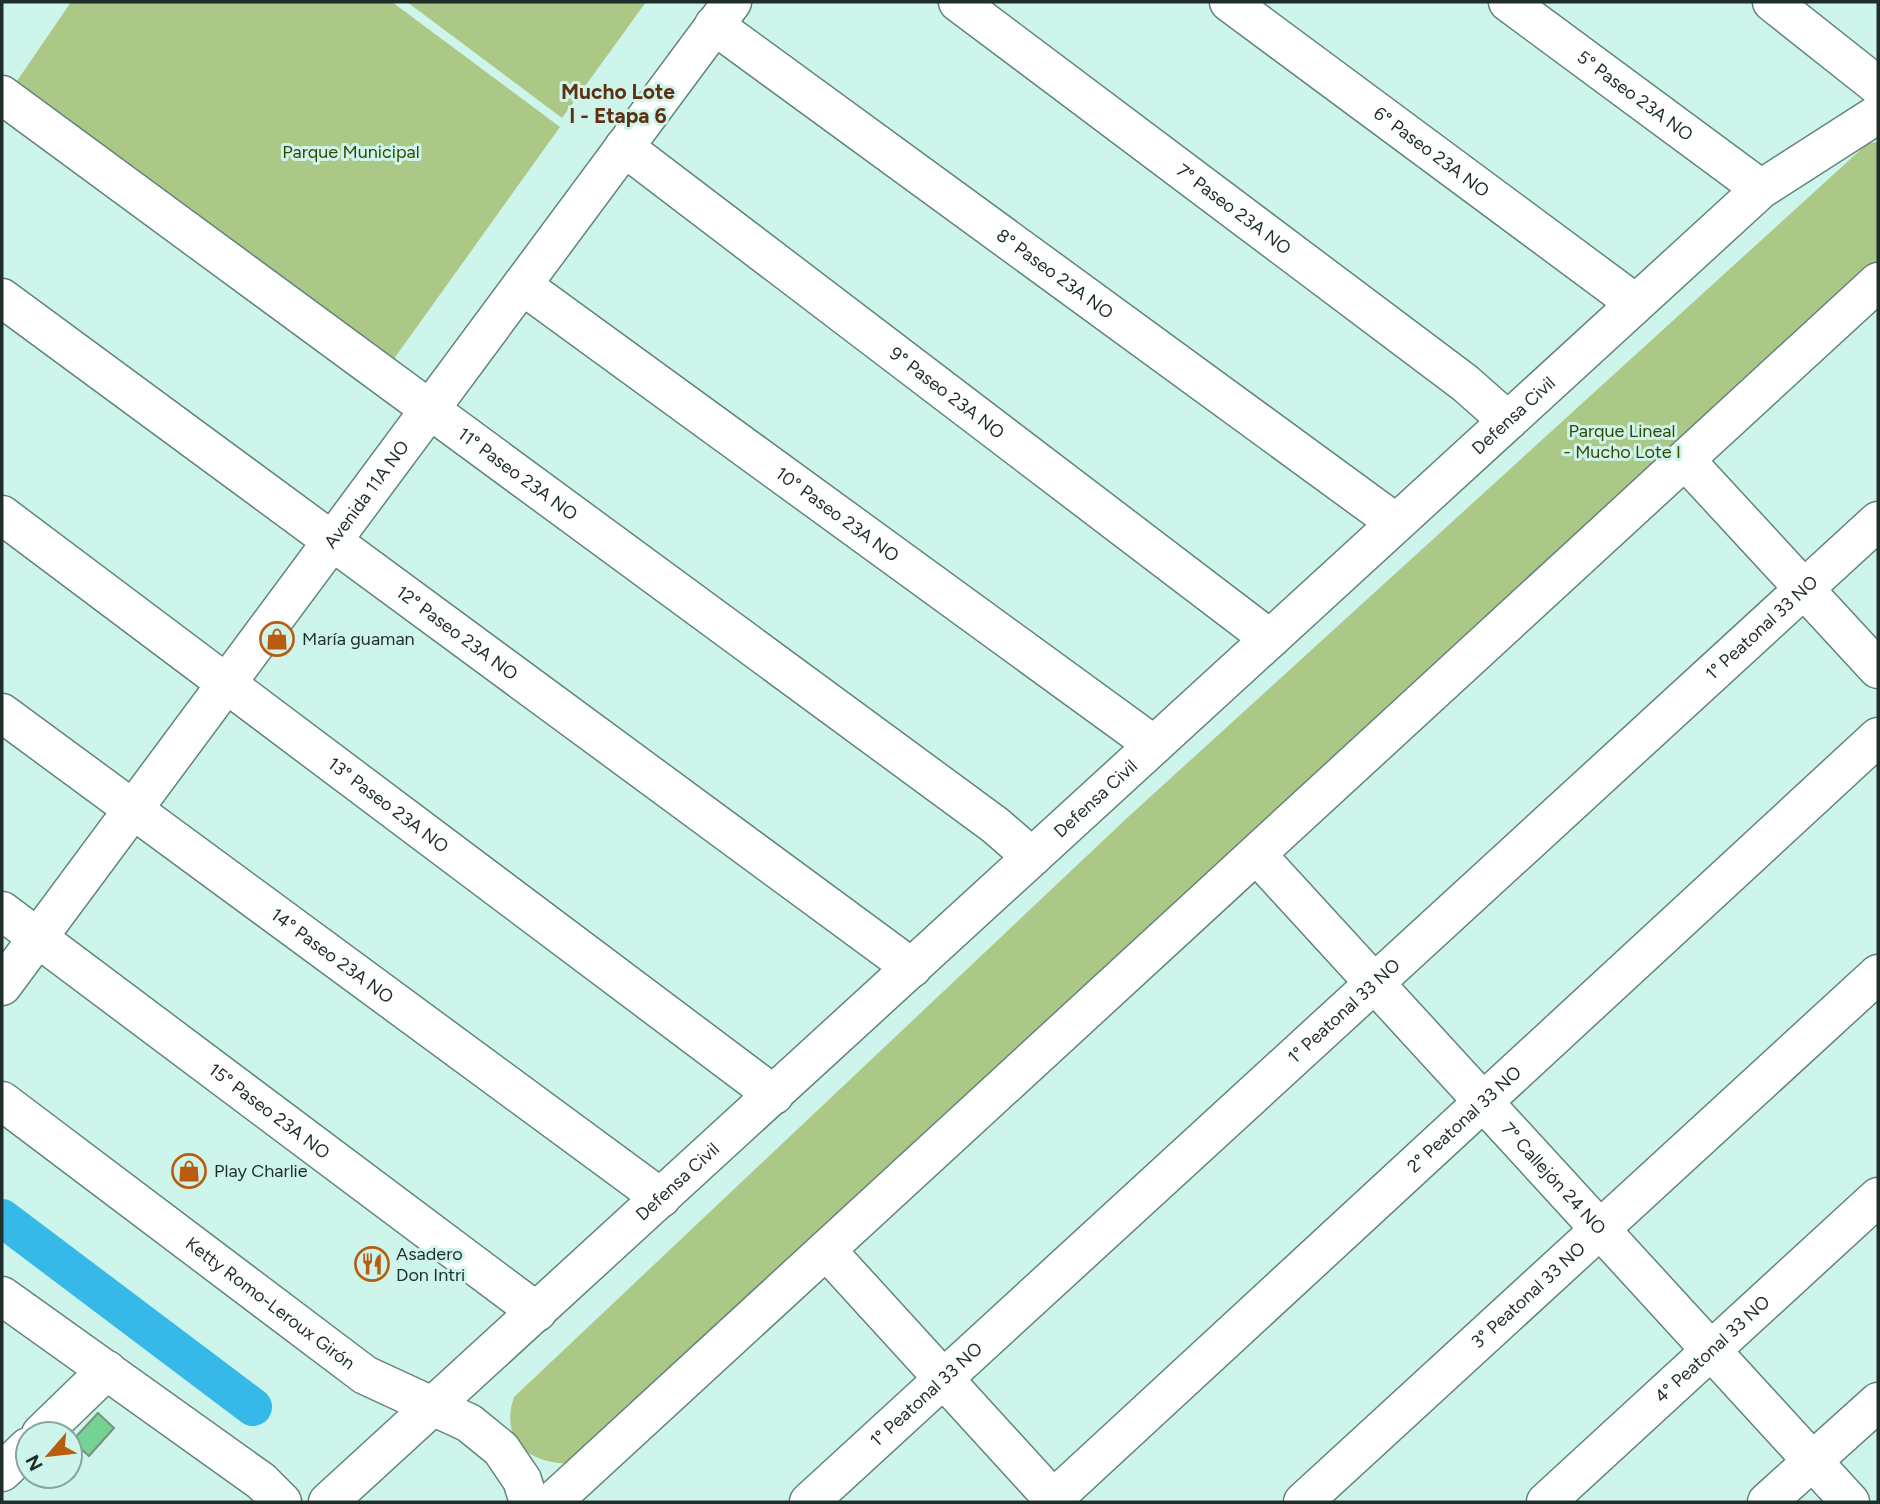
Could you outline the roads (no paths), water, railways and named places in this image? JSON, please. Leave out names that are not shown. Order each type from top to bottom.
[{"type":"street","name":"7° Paseo 23A NO","points":[[958,2],[1465,383],[1507,421]]},
{"type":"street","name":"6° Paseo 23A NO","points":[[1229,2],[1635,303]]},
{"type":"street","name":"5° Paseo 23A NO","points":[[1508,2],[1761,189]]},
{"type":"street","points":[[1772,2],[1878,86]]},
{"type":"street","name":"Avenida 11A NO","points":[[2,986],[723,14]]},
{"type":"street","name":"8° Paseo 23A NO","points":[[723,14],[1396,523]]},
{"type":"street","name":"11° Paseo 23A NO","points":[[2,95],[973,809],[1032,857]]},
{"type":"street","name":"Defensa Civil","points":[[328,1502],[1761,189],[1878,114]]},
{"type":"street","name":"9° Paseo 23A NO","points":[[624,147],[1270,639]]},
{"type":"street","points":[[552,1502],[1878,282]]},
{"type":"street","name":"10° Paseo 23A NO","points":[[522,285],[1154,745]]},
{"type":"street","name":"12° Paseo 23A NO","points":[[2,298],[912,968]]},
{"type":"street","points":[[1686,461],[1878,669]]},
{"type":"street","name":"13° Paseo 23A NO","points":[[2,515],[774,1095]]},
{"type":"street","name":"1° Peatonal 33 NO","points":[[809,1502],[1878,521]]},
{"type":"street","name":"14° Paseo 23A NO","points":[[2,713],[661,1198]]},
{"type":"street","name":"2° Peatonal 33 NO","points":[[1054,1501],[1878,737]]},
{"type":"street","name":"7° Callejón 24 NO","points":[[1257,855],[1850,1502]]},
{"type":"street","name":"15° Paseo 23A NO","points":[[2,911],[537,1312]]},
{"type":"street","name":"3° Peatonal 33 NO","points":[[1303,1502],[1878,974]]},
{"type":"street","name":"Ketty Romo-Leroux Girón","points":[[2,1101],[365,1375],[468,1423],[501,1449],[522,1480],[529,1502]]},
{"type":"street","name":"4° Peatonal 33 NO","points":[[1546,1502],[1878,1197]]},
{"type":"street","points":[[826,1250],[945,1377],[1054,1501]]},
{"type":"street","points":[[2,1296],[261,1481],[282,1502]]},
{"type":"street","points":[[55,1420],[107,1370]]},
{"type":"street","points":[[1768,1502],[1878,1402]]},
{"type":"waterway","points":[[2,1218],[253,1407]]},
{"type":"place","name":"María guaman","points":[[277,639]]},
{"type":"place","name":"Play Charlie","points":[[189,1171]]},
{"type":"place","name":"Asadero Don Intri","points":[[372,1264]]},
{"type":"district","name":"Mucho Lote I - Etapa 6","points":[[618,104]]},
{"type":"park label","name":"Parque Municipal","points":[[351,152]]},
{"type":"park label","name":"Parque Lineal - Mucho Lote I","points":[[1622,441]]}]
